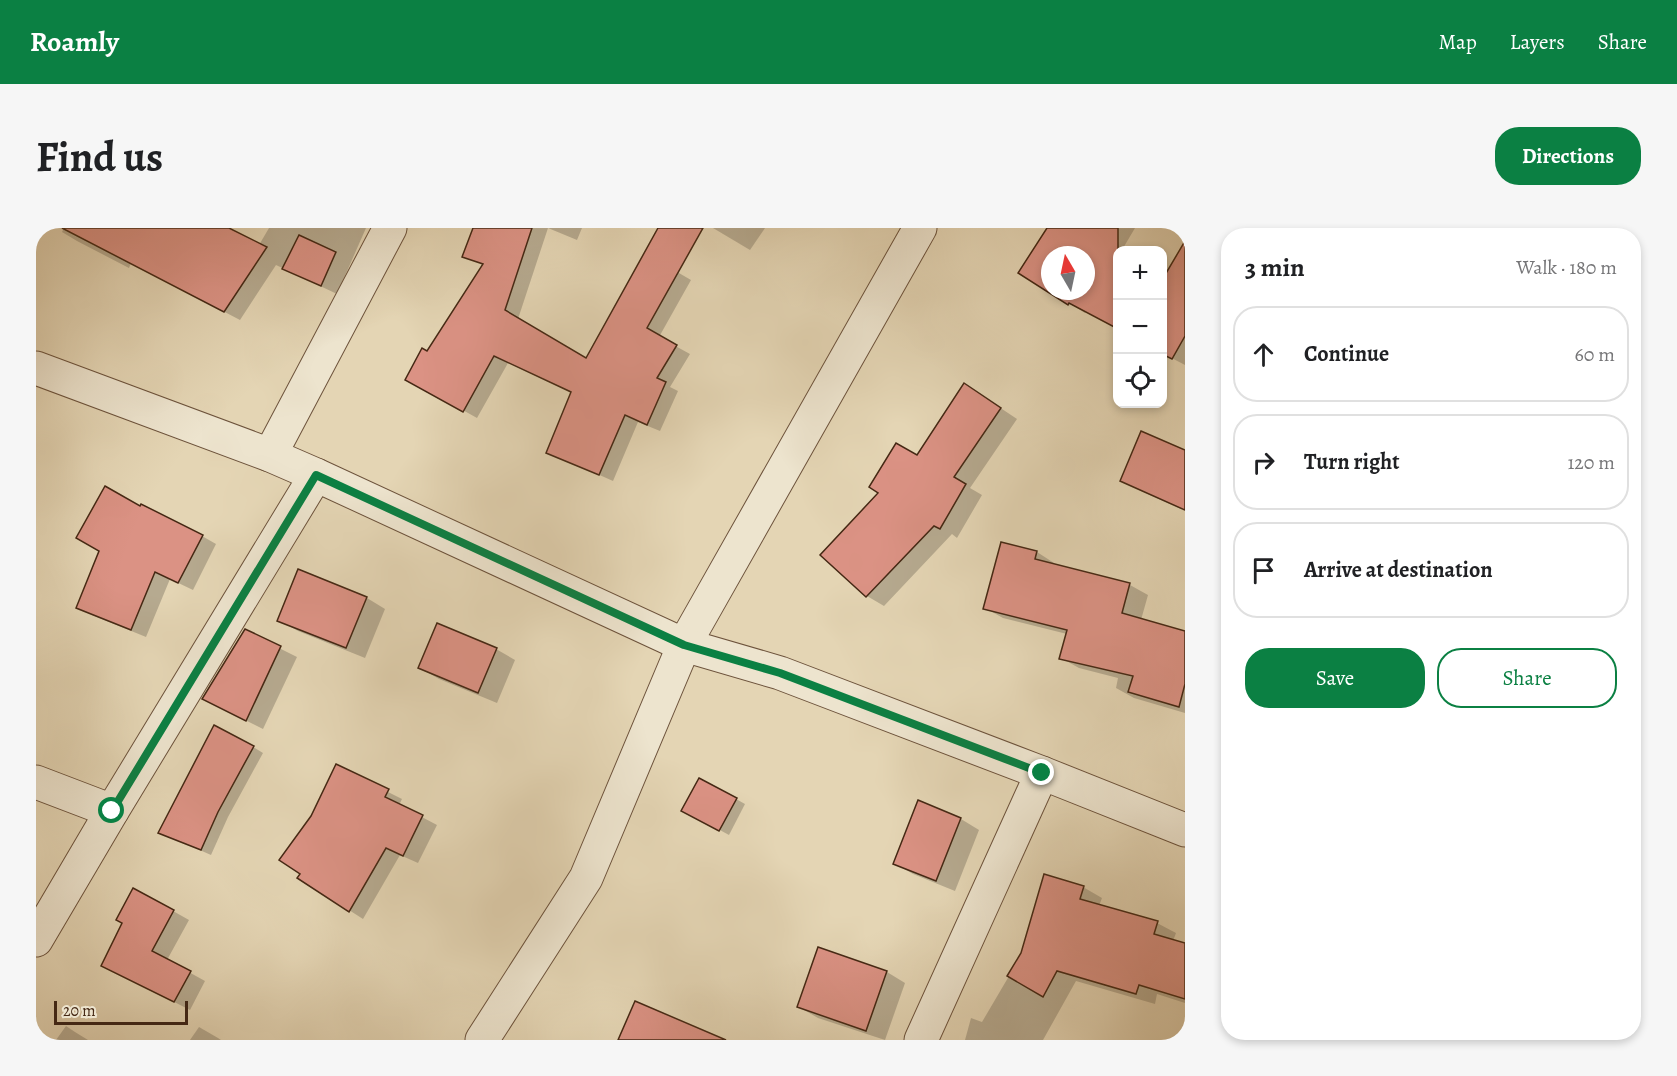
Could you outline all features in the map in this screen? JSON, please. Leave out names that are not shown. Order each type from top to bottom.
[{"type":"street","points":[[270,455],[390,228]]},
{"type":"street","points":[[482,1040],[586,878],[684,645],[920,228]]},
{"type":"street","points":[[36,368],[270,455],[684,645],[780,673],[1185,830]]},
{"type":"street","points":[[36,940],[316,475]]},
{"type":"street","points":[[921,1040],[1042,773]]},
{"type":"street","points":[[36,782],[112,811]]},
{"type":"building","points":[[62,228],[229,228],[267,247],[224,312]]},
{"type":"building","points":[[473,228],[532,228],[505,310],[586,358],[658,228],[703,228],[647,328],[677,345],[657,378],[666,382],[647,425],[625,415],[599,475],[546,453],[571,392],[494,356],[463,412],[405,380],[422,348],[427,351],[483,264],[462,257]]},
{"type":"building","points":[[1047,228],[1118,228],[1118,246],[1113,246],[1113,326],[1060,300],[1095,300],[1095,246],[1041,246],[1041,288],[1018,273]]},
{"type":"building","points":[[299,235],[336,252],[321,286],[282,269]]},
{"type":"building","points":[[1185,241],[1185,336],[1172,359],[1167,356],[1167,272]]},
{"type":"building","points":[[964,383],[1001,408],[954,477],[966,484],[940,529],[934,526],[866,597],[820,555],[878,493],[869,487],[896,443],[917,455]]},
{"type":"building","points":[[1141,431],[1185,450],[1185,510],[1120,481]]},
{"type":"building","points":[[105,486],[140,506],[141,504],[203,535],[178,583],[155,572],[131,630],[76,608],[99,551],[76,538]]},
{"type":"building","points":[[1001,542],[1037,551],[1035,559],[1130,583],[1122,613],[1185,631],[1185,684],[1179,707],[1128,692],[1133,676],[1059,659],[1067,630],[983,609]]},
{"type":"building","points":[[298,569],[367,597],[346,648],[277,621]]},
{"type":"building","points":[[437,623],[497,648],[478,693],[418,668]]},
{"type":"building","points":[[245,629],[281,646],[246,721],[202,699]]},
{"type":"building","points":[[214,725],[254,746],[218,812],[201,850],[158,833]]},
{"type":"building","points":[[336,764],[389,789],[385,797],[423,815],[403,856],[386,848],[349,912],[297,878],[300,874],[279,860],[311,816]]},
{"type":"building","points":[[699,778],[737,798],[719,831],[681,811]]},
{"type":"building","points":[[918,800],[961,818],[936,881],[893,864]]},
{"type":"building","points":[[1044,874],[1084,886],[1080,899],[1158,921],[1154,934],[1185,943],[1185,999],[1139,985],[1136,994],[1057,971],[1043,997],[1007,976],[1021,953]]},
{"type":"building","points":[[133,888],[174,910],[152,951],[191,971],[174,1002],[101,966],[122,923],[116,920]]},
{"type":"building","points":[[818,947],[887,971],[866,1031],[797,1007]]},
{"type":"building","points":[[635,1001],[726,1040],[618,1040]]},
{"type":"route","points":[[112,811],[316,475],[684,645],[780,673],[1042,773]]}]
